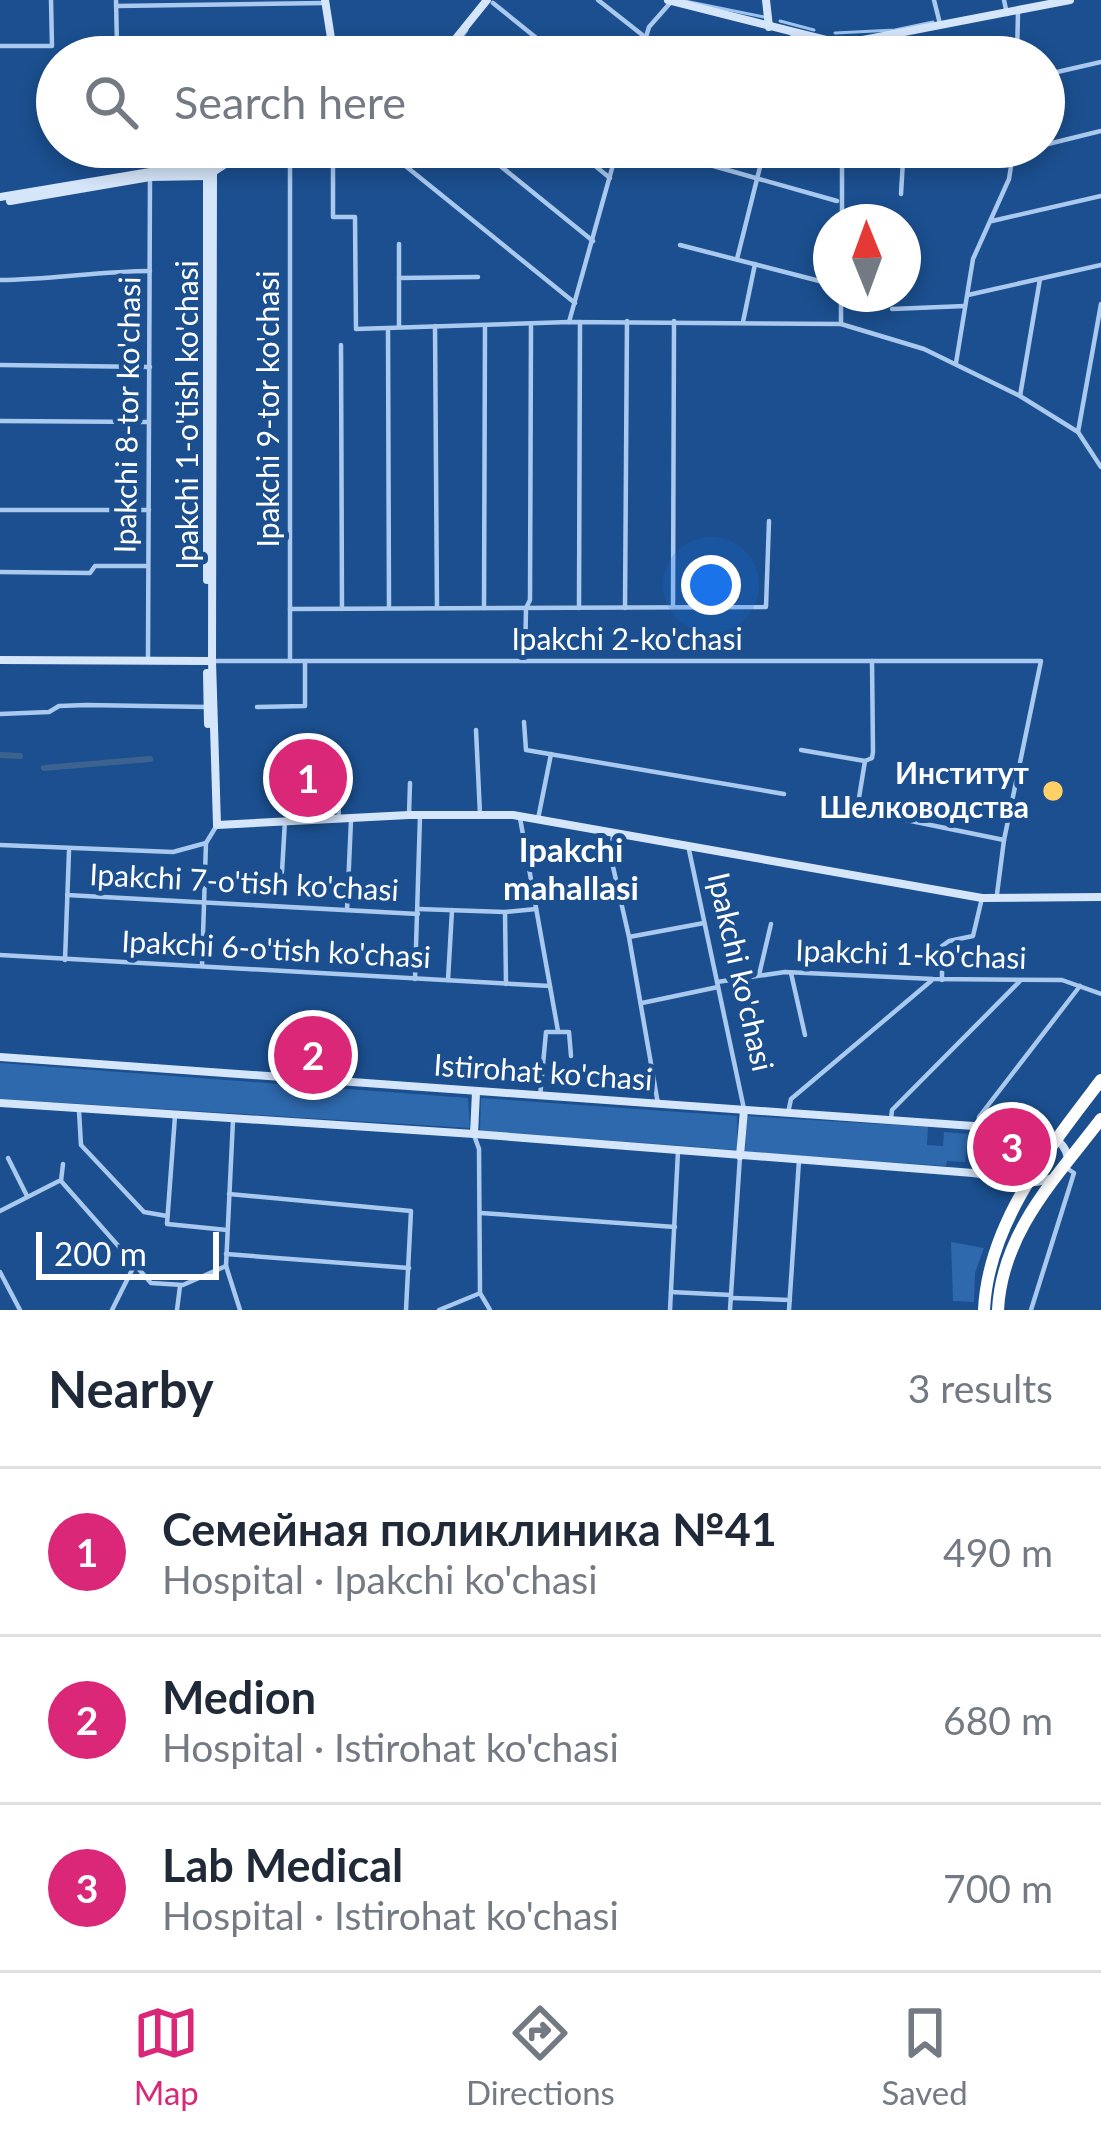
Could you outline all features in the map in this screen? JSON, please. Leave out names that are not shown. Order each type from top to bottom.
[{"type":"highway","points":[[984,1310],[993,1256],[1030,1181],[1101,1080]]},
{"type":"highway","points":[[998,1310],[1002,1270],[1013,1240],[1101,1119]]},
{"type":"main road","points":[[766,0],[770,27]]},
{"type":"main road","points":[[892,36],[1070,0]]},
{"type":"main road","points":[[459,36],[490,1]]},
{"type":"main road","points":[[669,1],[809,36]]},
{"type":"main road","points":[[325,2],[331,36]]},
{"type":"main road","points":[[150,174],[218,168]]},
{"type":"main road","points":[[0,200],[169,171],[210,172]]},
{"type":"main road","name":"Ipakchi 1-o'tish ko'chasi","points":[[210,172],[210,661],[217,825]]},
{"type":"main road","points":[[0,660],[210,661]]},
{"type":"main road","name":"Ipakchi ko'chasi","points":[[217,825],[415,815],[520,816],[982,898],[1101,897]]},
{"type":"main road","name":"Istirohat ko'chasi","points":[[0,1057],[891,1119],[1057,1139]]},
{"type":"main road","points":[[474,1134],[476,1092]]},
{"type":"main road","points":[[0,1103],[474,1134],[1030,1181],[1063,1167],[1065,1146],[1057,1139]]},
{"type":"main road","points":[[740,1156],[744,1110]]},
{"type":"street","points":[[51,0],[52,36]]},
{"type":"street","points":[[598,0],[644,36]]},
{"type":"street","points":[[934,0],[940,25]]},
{"type":"street","points":[[1004,0],[1007,14]]},
{"type":"street","points":[[490,1],[534,36]]},
{"type":"street","points":[[646,36],[669,1]]},
{"type":"street","points":[[117,36],[116,3],[325,2]]},
{"type":"street","points":[[1017,36],[1018,11]]},
{"type":"street","points":[[792,36],[793,32]]},
{"type":"street","points":[[0,46],[36,46]]},
{"type":"street","points":[[1065,70],[1101,62]]},
{"type":"street","points":[[1065,140],[1101,131]]},
{"type":"street","name":"Ipakchi 9-tor ko'chasi","points":[[290,168],[290,661]]},
{"type":"street","points":[[334,168],[333,218],[355,217],[356,329],[569,322],[841,323],[956,363],[1020,395],[1078,432],[1101,466]]},
{"type":"street","points":[[408,168],[575,303]]},
{"type":"street","points":[[503,168],[593,241]]},
{"type":"street","points":[[598,168],[610,178]]},
{"type":"street","points":[[569,322],[613,168]]},
{"type":"street","points":[[721,168],[837,201]]},
{"type":"street","points":[[737,259],[760,168]]},
{"type":"street","points":[[842,168],[842,204]]},
{"type":"street","points":[[901,194],[903,168]]},
{"type":"street","points":[[956,363],[973,259],[1012,168]]},
{"type":"street","name":"Ipakchi 8-tor ko'chasi","points":[[148,659],[150,174]]},
{"type":"street","points":[[992,221],[1101,196]]},
{"type":"street","points":[[399,244],[399,326]]},
{"type":"street","points":[[680,244],[813,279]]},
{"type":"street","points":[[743,322],[755,264]]},
{"type":"street","points":[[968,295],[1101,265]]},
{"type":"street","points":[[0,280],[151,272]]},
{"type":"street","points":[[399,278],[478,277]]},
{"type":"street","points":[[1020,395],[1040,278]]},
{"type":"street","points":[[1078,432],[1101,304]]},
{"type":"street","points":[[921,307],[967,306]]},
{"type":"street","points":[[841,312],[841,323]]},
{"type":"street","points":[[674,321],[674,608]]},
{"type":"street","points":[[579,608],[580,322]]},
{"type":"street","points":[[626,608],[627,322]]},
{"type":"street","points":[[526,661],[531,323]]},
{"type":"street","points":[[484,608],[485,324]]},
{"type":"street","points":[[435,326],[436,608]]},
{"type":"street","points":[[388,330],[389,609]]},
{"type":"street","points":[[340,345],[342,609]]},
{"type":"street","points":[[0,365],[150,367]]},
{"type":"street","points":[[0,421],[149,422]]},
{"type":"street","points":[[0,510],[149,510]]},
{"type":"street","points":[[290,609],[766,607],[769,521]]},
{"type":"street","points":[[0,572],[91,573],[95,566],[148,566]]},
{"type":"street","name":"Ipakchi 2-ko'chasi","points":[[210,661],[1041,661],[1004,840]]},
{"type":"street","points":[[256,707],[305,706],[305,661]]},
{"type":"street","points":[[872,661],[873,752],[865,761],[859,812],[1004,840],[997,894]]},
{"type":"street","points":[[0,714],[86,705],[211,707]]},
{"type":"street","points":[[524,722],[523,748],[784,794]]},
{"type":"street","points":[[476,730],[480,815]]},
{"type":"street","points":[[801,750],[865,761]]},
{"type":"street","points":[[538,819],[551,754]]},
{"type":"street","points":[[295,759],[336,758],[339,818]]},
{"type":"street","points":[[410,783],[418,911],[415,979]]},
{"type":"street","points":[[520,816],[558,1031]]},
{"type":"street","points":[[347,910],[352,817]]},
{"type":"street","points":[[281,872],[285,820]]},
{"type":"street","points":[[202,967],[206,842],[217,825]]},
{"type":"street","points":[[614,832],[611,858],[658,1105]]},
{"type":"street","points":[[0,844],[173,852],[206,842]]},
{"type":"street","name":"Ipakchi ko'chasi","points":[[688,845],[744,1110]]},
{"type":"street","points":[[65,959],[69,849]]},
{"type":"street","name":"Ipakchi 7-o'tish ko'chasi","points":[[67,895],[347,910],[536,910]]},
{"type":"street","points":[[788,1113],[791,1099],[938,980],[942,946],[973,936],[982,898]]},
{"type":"street","points":[[448,980],[452,910]]},
{"type":"street","points":[[505,912],[506,984]]},
{"type":"street","points":[[629,937],[704,923]]},
{"type":"street","points":[[759,975],[770,924]]},
{"type":"street","name":"Ipakchi 6-o'tish ko'chasi","points":[[0,956],[550,986]]},
{"type":"street","points":[[791,973],[805,1035]]},
{"type":"street","name":"Ipakchi 1-ko'chasi","points":[[642,1003],[759,975],[791,973],[1062,980],[1101,994]]},
{"type":"street","points":[[891,1119],[892,1109],[1020,981]]},
{"type":"street","points":[[979,1126],[979,1117],[1080,985]]},
{"type":"street","points":[[541,1096],[546,1032],[568,1032],[571,1056]]},
{"type":"street","points":[[80,1109],[81,1145],[144,1212],[167,1216]]},
{"type":"street","points":[[175,1116],[169,1224],[227,1230]]},
{"type":"street","points":[[233,1120],[226,1266],[240,1310]]},
{"type":"street","points":[[474,1134],[479,1149],[480,1293],[490,1310]]},
{"type":"street","points":[[670,1310],[678,1151]]},
{"type":"street","points":[[730,1310],[740,1156]]},
{"type":"street","points":[[8,1158],[28,1196]]},
{"type":"street","points":[[789,1310],[799,1160]]},
{"type":"street","points":[[63,1164],[61,1181],[151,1283],[180,1286],[226,1266]]},
{"type":"street","points":[[1031,1310],[1073,1173],[1063,1167]]},
{"type":"street","points":[[0,1210],[61,1181]]},
{"type":"street","points":[[230,1194],[409,1209],[413,1216],[406,1310]]},
{"type":"street","points":[[481,1213],[675,1227]]},
{"type":"street","points":[[226,1254],[409,1268]]},
{"type":"street","points":[[114,1309],[134,1266]]},
{"type":"street","points":[[0,1272],[20,1310]]},
{"type":"street","points":[[177,1310],[180,1286]]},
{"type":"street","points":[[671,1292],[790,1300]]},
{"type":"street","points":[[439,1310],[480,1293]]},
{"type":"shaded area","points":[[0,1063],[468,1098],[470,1128],[0,1099]]},
{"type":"shaded area","points":[[481,1098],[737,1116],[737,1150],[480,1131]]},
{"type":"shaded area","points":[[747,1116],[928,1127],[927,1145],[943,1146],[944,1132],[968,1134],[965,1162],[947,1161],[946,1166],[745,1152]]},
{"type":"shaded area","points":[[951,1242],[984,1248],[975,1273],[974,1302],[953,1301]]},
{"type":"waterway","points":[[685,1],[764,17]]},
{"type":"waterway","points":[[780,21],[814,30]]},
{"type":"waterway","points":[[835,33],[895,30],[933,22]]},
{"type":"waterway","points":[[463,36],[467,30]]},
{"type":"waterway","points":[[0,755],[20,756]]},
{"type":"waterway","points":[[44,768],[150,759]]},
{"type":"place","name":"Семейная поликлиника №41","points":[[308,778]]},
{"type":"place","name":"Институт Шелководства","points":[[1053,791]]},
{"type":"place","name":"Medion","points":[[313,1055]]},
{"type":"place","name":"Lab Medical","points":[[1012,1147]]},
{"type":"district","name":"Ipakchi mahallasi","points":[[571,869]]}]
